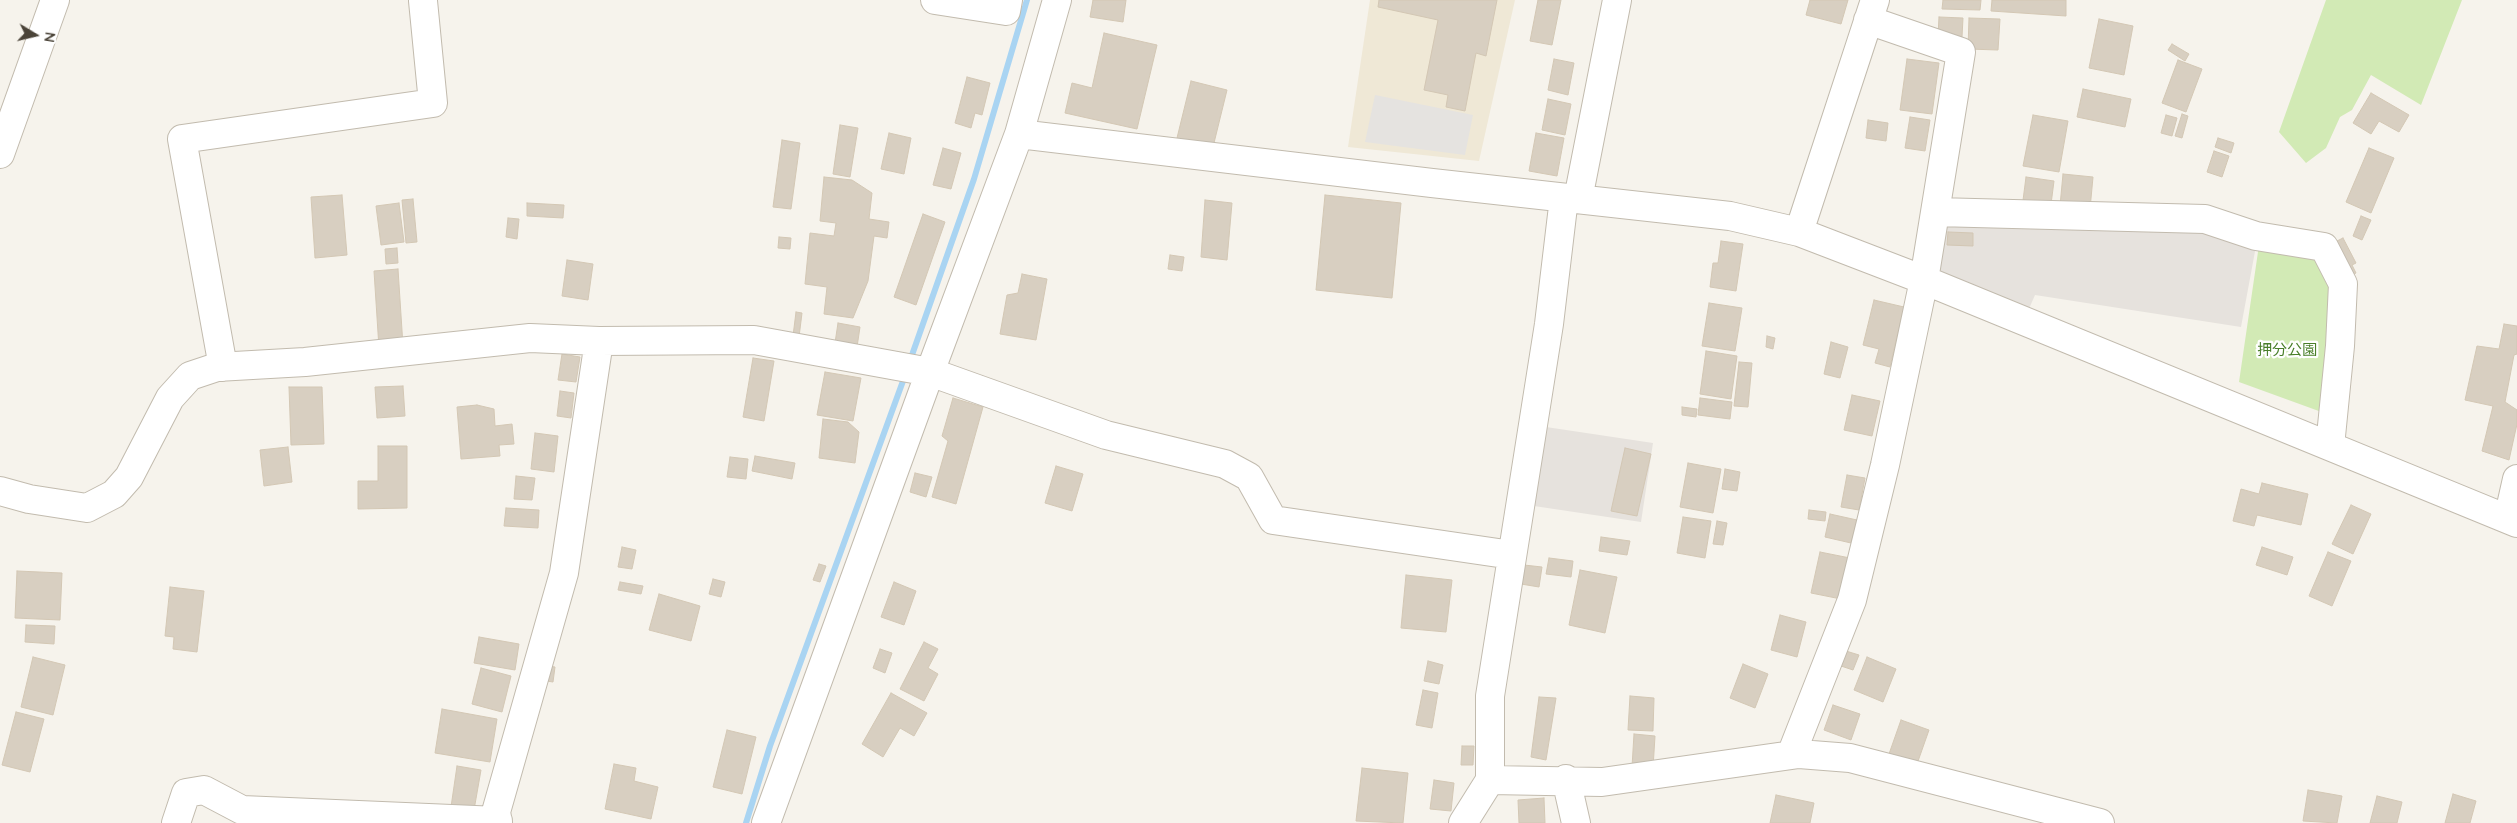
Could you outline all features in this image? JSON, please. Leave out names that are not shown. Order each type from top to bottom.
[{"type":"street","points":[[0,154],[55,0]]},
{"type":"street","points":[[224,367],[182,139],[433,103],[422,0],[428,0]]},
{"type":"street","points":[[935,0],[1006,11],[1008,0]]},
{"type":"street","points":[[766,823],[930,372],[1019,134],[1057,0]]},
{"type":"street","points":[[1463,823],[1490,780],[1490,696],[1548,324],[1571,198],[1618,0]]},
{"type":"street","points":[[1791,756],[1852,600],[1885,464],[1924,280],[1961,52],[1871,10],[1799,232]]},
{"type":"street","points":[[1019,134],[1730,216],[1799,232],[1924,280],[2512,521],[2517,479]]},
{"type":"street","points":[[1936,212],[2205,219],[2256,236],[2324,247],[2343,284],[2340,346],[2330,446]]},
{"type":"street","points":[[0,491],[29,499],[87,508],[114,494],[129,477],[170,398],[190,376],[224,367],[305,362],[530,338],[754,340],[930,372],[1106,435],[1226,464],[1249,477],[1273,520],[1512,555]]},
{"type":"street","points":[[176,823],[186,793],[204,790],[242,810],[498,822],[496,812],[564,573],[599,340]]},
{"type":"street","points":[[1490,780],[1566,779],[1602,782],[1791,756],[1850,758],[2100,823]]},
{"type":"street","points":[[1566,779],[1576,823]]},
{"type":"shaded area","points":[[1370,0],[1515,0],[1479,161],[1348,147]]},
{"type":"shaded area","points":[[1375,95],[1473,115],[1465,155],[1365,142]]},
{"type":"shaded area","points":[[1943,224],[2212,229],[2256,246],[2241,327],[2035,295],[2028,311],[1934,273]]},
{"type":"shaded area","points":[[1546,427],[1653,443],[1641,522],[1534,506]]},
{"type":"green space","points":[[2326,0],[2462,0],[2421,105],[2371,75],[2352,110],[2340,117],[2326,148],[2306,163],[2279,132]]},
{"type":"green space","name":"押分公園","points":[[2259,245],[2324,255],[2335,282],[2327,414],[2239,382]]},
{"type":"building","points":[[1093,0],[1126,0],[1123,22],[1090,17]]},
{"type":"building","points":[[1379,0],[1497,0],[1486,56],[1476,53],[1465,111],[1446,107],[1448,95],[1424,90],[1438,20],[1378,7]]},
{"type":"building","points":[[1538,0],[1561,0],[1552,45],[1530,41]]},
{"type":"building","points":[[1810,0],[1848,0],[1841,24],[1806,15]]},
{"type":"building","points":[[1943,0],[1981,0],[1980,10],[1942,9]]},
{"type":"building","points":[[1992,0],[2066,0],[2066,16],[1991,11]]},
{"type":"building","points":[[1939,17],[1963,18],[1962,37],[1938,36]]},
{"type":"building","points":[[1969,18],[2000,19],[1998,50],[1968,49]]},
{"type":"building","points":[[2099,19],[2133,26],[2124,75],[2089,68]]},
{"type":"building","points":[[1104,33],[1157,45],[1137,129],[1065,113],[1072,83],[1092,88]]},
{"type":"building","points":[[2172,44],[2189,54],[2185,61],[2168,50]]},
{"type":"building","points":[[1554,59],[1574,63],[1568,95],[1548,90]]},
{"type":"building","points":[[1907,59],[1939,63],[1932,114],[1900,110]]},
{"type":"building","points":[[2178,60],[2202,69],[2186,112],[2162,103]]},
{"type":"building","points":[[967,77],[990,83],[982,115],[975,113],[971,128],[955,123]]},
{"type":"building","points":[[1191,81],[1227,90],[1213,147],[1177,138]]},
{"type":"building","points":[[2083,89],[2131,99],[2125,127],[2077,117]]},
{"type":"building","points":[[2371,93],[2409,115],[2399,132],[2379,121],[2371,134],[2353,123]]},
{"type":"building","points":[[1548,99],[1571,104],[1565,135],[1542,130]]},
{"type":"building","points":[[2182,114],[2188,116],[2182,138],[2175,136]]},
{"type":"building","points":[[2033,115],[2068,121],[2059,172],[2023,166]]},
{"type":"building","points":[[2166,115],[2177,118],[2172,136],[2161,133]]},
{"type":"building","points":[[1910,117],[1930,120],[1925,151],[1905,148]]},
{"type":"building","points":[[1868,120],[1888,123],[1886,141],[1866,138]]},
{"type":"building","points":[[840,125],[858,128],[850,177],[833,174]]},
{"type":"building","points":[[889,133],[911,138],[904,174],[881,169]]},
{"type":"building","points":[[1536,133],[1564,138],[1557,176],[1529,171]]},
{"type":"building","points":[[2218,138],[2234,143],[2231,153],[2215,147]]},
{"type":"building","points":[[782,140],[800,143],[791,209],[773,207]]},
{"type":"building","points":[[943,148],[961,153],[951,189],[933,185]]},
{"type":"building","points":[[2369,148],[2394,158],[2371,213],[2346,202]]},
{"type":"building","points":[[2214,151],[2229,156],[2222,177],[2207,172]]},
{"type":"building","points":[[2063,174],[2093,177],[2090,209],[2060,206]]},
{"type":"building","points":[[824,177],[852,180],[872,193],[869,219],[889,222],[887,238],[874,236],[868,281],[853,318],[824,314],[827,287],[805,284],[810,233],[834,236],[836,223],[820,221]]},
{"type":"building","points":[[2026,177],[2054,181],[2050,212],[2022,208]]},
{"type":"building","points":[[342,195],[347,255],[315,258],[311,197]]},
{"type":"building","points":[[1325,195],[1401,203],[1392,298],[1316,290]]},
{"type":"building","points":[[413,199],[417,242],[406,243],[402,200]]},
{"type":"building","points":[[1205,200],[1232,203],[1227,260],[1201,257]]},
{"type":"building","points":[[399,203],[404,242],[381,245],[376,206]]},
{"type":"building","points":[[527,203],[564,205],[563,218],[527,216]]},
{"type":"building","points":[[923,214],[945,222],[916,305],[894,297]]},
{"type":"building","points":[[2361,216],[2371,220],[2362,240],[2353,236]]},
{"type":"building","points":[[508,218],[519,219],[517,239],[506,237]]},
{"type":"building","points":[[1948,232],[1973,233],[1973,246],[1947,245]]},
{"type":"building","points":[[779,237],[791,238],[790,249],[778,248]]},
{"type":"building","points":[[2343,238],[2356,263],[2352,265],[2356,273],[2346,278],[2329,245]]},
{"type":"building","points":[[1721,241],[1743,244],[1736,291],[1710,287],[1713,263],[1718,263]]},
{"type":"building","points":[[397,248],[398,263],[386,264],[385,249]]},
{"type":"building","points":[[1170,255],[1184,257],[1182,271],[1168,269]]},
{"type":"building","points":[[567,260],[593,264],[588,300],[562,296]]},
{"type":"building","points":[[398,269],[403,346],[379,348],[374,271]]},
{"type":"building","points":[[1022,274],[1047,279],[1036,340],[1000,334],[1007,295],[1018,293]]},
{"type":"building","points":[[1874,300],[1904,307],[1890,367],[1875,363],[1879,349],[1863,345]]},
{"type":"building","points":[[1709,303],[1742,308],[1735,351],[1702,346]]},
{"type":"building","points":[[796,312],[802,313],[799,337],[793,336]]},
{"type":"building","points":[[838,323],[860,327],[857,347],[835,343]]},
{"type":"building","points":[[2504,324],[2517,326],[2517,354],[2514,355],[2505,402],[2517,410],[2517,424],[2509,460],[2482,451],[2493,406],[2465,400],[2477,346],[2499,349]]},
{"type":"building","points":[[1767,336],[1775,338],[1773,349],[1766,347]]},
{"type":"building","points":[[1831,342],[1848,347],[1840,378],[1824,374]]},
{"type":"building","points":[[1706,351],[1737,356],[1731,399],[1700,394]]},
{"type":"building","points":[[562,354],[580,357],[576,382],[558,380]]},
{"type":"building","points":[[753,358],[774,361],[764,421],[743,417]]},
{"type":"building","points":[[1739,362],[1752,363],[1748,407],[1734,406]]},
{"type":"building","points":[[825,372],[861,378],[853,421],[817,415]]},
{"type":"building","points":[[403,386],[405,416],[377,418],[375,387]]},
{"type":"building","points":[[289,387],[322,387],[324,444],[291,445]]},
{"type":"building","points":[[560,391],[574,393],[571,418],[557,416]]},
{"type":"building","points":[[1852,395],[1880,401],[1872,436],[1844,430]]},
{"type":"building","points":[[953,398],[983,407],[956,504],[932,497],[948,441],[942,436]]},
{"type":"building","points":[[1700,398],[1732,402],[1730,419],[1698,415]]},
{"type":"building","points":[[477,405],[494,409],[495,426],[512,424],[514,444],[499,445],[500,456],[461,459],[457,407]]},
{"type":"building","points":[[1682,407],[1697,409],[1696,417],[1682,415]]},
{"type":"building","points":[[823,419],[848,422],[859,432],[855,463],[819,458]]},
{"type":"building","points":[[535,433],[558,436],[554,472],[531,469]]},
{"type":"building","points":[[378,446],[407,446],[407,508],[358,509],[358,481],[378,481]]},
{"type":"building","points":[[288,447],[292,482],[264,486],[260,450]]},
{"type":"building","points":[[1625,448],[1651,454],[1637,516],[1611,511]]},
{"type":"building","points":[[755,456],[795,463],[792,479],[752,471]]},
{"type":"building","points":[[730,457],[748,459],[746,479],[727,477]]},
{"type":"building","points":[[1688,463],[1721,469],[1713,513],[1680,507]]},
{"type":"building","points":[[1056,466],[1083,474],[1072,511],[1045,503]]},
{"type":"building","points":[[1725,469],[1740,472],[1737,491],[1722,489]]},
{"type":"building","points":[[915,473],[932,477],[926,497],[910,492]]},
{"type":"building","points":[[1847,475],[1865,478],[1859,510],[1841,507]]},
{"type":"building","points":[[516,476],[535,478],[532,500],[514,499]]},
{"type":"building","points":[[2262,483],[2308,494],[2301,525],[2257,515],[2254,526],[2233,521],[2241,489],[2259,494]]},
{"type":"building","points":[[2351,505],[2371,514],[2353,554],[2332,544]]},
{"type":"building","points":[[506,508],[539,510],[538,528],[504,526]]},
{"type":"building","points":[[1809,510],[1826,512],[1825,521],[1808,519]]},
{"type":"building","points":[[1830,514],[1857,520],[1851,543],[1825,537]]},
{"type":"building","points":[[1683,517],[1711,521],[1705,558],[1677,553]]},
{"type":"building","points":[[1717,521],[1727,523],[1723,545],[1713,544]]},
{"type":"building","points":[[1601,537],[1630,541],[1627,555],[1599,551]]},
{"type":"building","points":[[622,547],[636,550],[632,569],[618,567]]},
{"type":"building","points":[[2262,547],[2293,557],[2287,575],[2256,565]]},
{"type":"building","points":[[1820,552],[1850,558],[1841,599],[1811,593]]},
{"type":"building","points":[[2328,552],[2351,561],[2332,606],[2309,596]]},
{"type":"building","points":[[1549,558],[1573,561],[1571,577],[1546,574]]},
{"type":"building","points":[[819,564],[826,566],[820,582],[813,580]]},
{"type":"building","points":[[1524,565],[1542,567],[1539,587],[1521,584]]},
{"type":"building","points":[[1580,570],[1617,577],[1605,633],[1569,625]]},
{"type":"building","points":[[17,571],[62,573],[60,620],[15,618]]},
{"type":"building","points":[[1406,575],[1452,580],[1446,632],[1401,628]]},
{"type":"building","points":[[713,579],[725,582],[721,597],[709,594]]},
{"type":"building","points":[[620,582],[643,586],[641,594],[618,590]]},
{"type":"building","points":[[894,582],[916,591],[904,625],[881,617]]},
{"type":"building","points":[[170,587],[204,591],[197,652],[173,649],[174,637],[165,636]]},
{"type":"building","points":[[659,594],[700,606],[691,641],[649,630]]},
{"type":"building","points":[[1780,615],[1806,622],[1797,657],[1771,650]]},
{"type":"building","points":[[26,625],[55,626],[54,644],[25,642]]},
{"type":"building","points":[[479,637],[519,644],[515,670],[474,663]]},
{"type":"building","points":[[924,642],[938,649],[928,668],[938,674],[924,701],[900,689]]},
{"type":"building","points":[[880,649],[892,653],[885,673],[873,668]]},
{"type":"building","points":[[1846,651],[1859,655],[1853,670],[1841,666]]},
{"type":"building","points":[[33,657],[65,665],[53,715],[21,707]]},
{"type":"building","points":[[1867,657],[1896,669],[1883,702],[1854,690]]},
{"type":"building","points":[[1428,661],[1443,665],[1439,684],[1424,681]]},
{"type":"building","points":[[1743,664],[1768,674],[1755,708],[1730,698]]},
{"type":"building","points":[[542,665],[555,667],[553,682],[540,680]]},
{"type":"building","points":[[481,668],[511,676],[502,712],[472,704]]},
{"type":"building","points":[[1423,690],[1438,693],[1432,728],[1416,725]]},
{"type":"building","points":[[891,693],[927,713],[914,736],[900,728],[883,757],[862,744]]},
{"type":"building","points":[[1630,696],[1654,698],[1653,731],[1628,730]]},
{"type":"building","points":[[1539,697],[1556,698],[1546,760],[1531,757]]},
{"type":"building","points":[[1833,705],[1860,714],[1851,740],[1824,730]]},
{"type":"building","points":[[442,709],[497,719],[490,762],[435,753]]},
{"type":"building","points":[[16,712],[44,719],[30,772],[2,765]]},
{"type":"building","points":[[1901,720],[1929,730],[1917,764],[1889,754]]},
{"type":"building","points":[[727,730],[756,737],[742,794],[713,787]]},
{"type":"building","points":[[1634,734],[1655,736],[1653,768],[1632,767]]},
{"type":"building","points":[[1462,746],[1474,746],[1473,765],[1461,765]]},
{"type":"building","points":[[614,764],[636,768],[634,781],[658,787],[651,819],[605,809]]},
{"type":"building","points":[[457,766],[481,770],[474,810],[451,807]]},
{"type":"building","points":[[1362,768],[1408,773],[1403,823],[1356,821]]},
{"type":"building","points":[[1434,780],[1454,783],[1451,811],[1430,809]]},
{"type":"building","points":[[2308,790],[2342,796],[2337,823],[2303,821]]},
{"type":"building","points":[[2453,794],[2476,801],[2470,823],[2445,823]]},
{"type":"building","points":[[1776,795],[1814,803],[1810,823],[1770,823]]},
{"type":"building","points":[[2377,796],[2402,802],[2397,823],[2370,823]]},
{"type":"building","points":[[1544,798],[1545,823],[1519,823],[1518,800]]},
{"type":"waterway","points":[[912,355],[974,179],[1027,0]]},
{"type":"waterway","points":[[746,823],[770,746],[903,381]]}]
